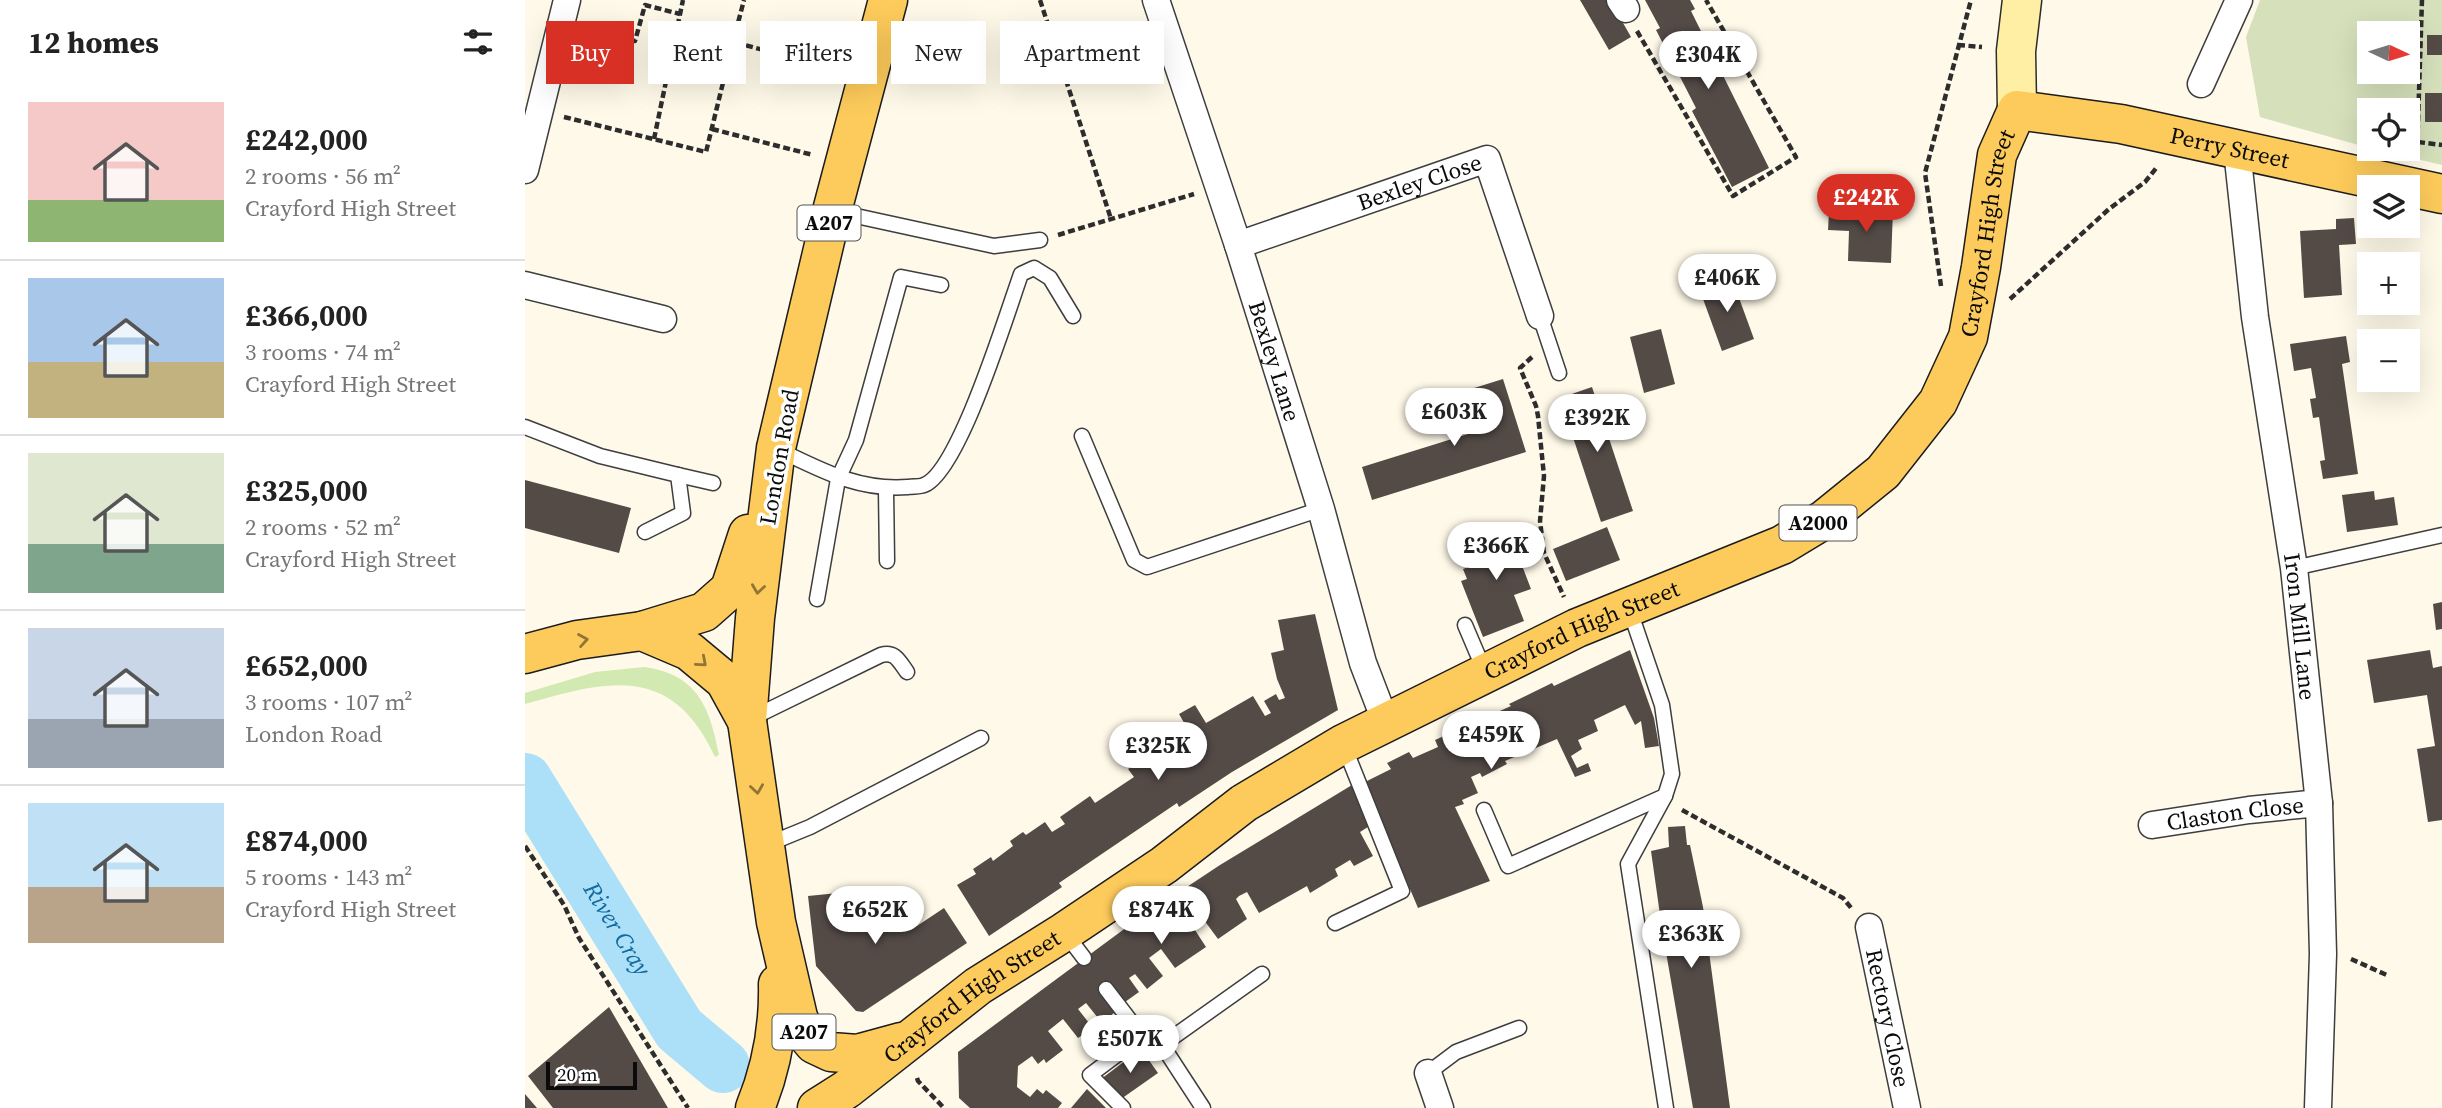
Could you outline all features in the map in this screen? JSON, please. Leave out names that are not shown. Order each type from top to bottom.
[{"type":"main road","name":"London Road","points":[[888,0],[832,211],[776,448],[755,618],[747,721],[776,922],[798,1017],[804,1032],[814,1044],[831,1052],[857,1054],[909,1040]]},
{"type":"main road","name":"Perry Street","points":[[2017,110],[2121,124],[2442,194]]},
{"type":"main road","name":"Crayford High Street","points":[[832,1098],[978,986],[1074,945],[1164,864],[1244,803],[1343,744],[1577,628],[1783,545],[1825,519],[1883,472],[1938,402],[1968,337],[1997,155],[2017,110]]},
{"type":"main road","name":"A207","points":[[525,654],[577,640],[642,631],[704,612],[730,589],[776,448]]},
{"type":"main road","name":"A207","points":[[642,631],[689,651],[725,681],[747,721]]},
{"type":"main road","name":"London Road","points":[[755,1108],[762,1091],[779,1019],[776,922]]},
{"type":"street","name":"Bexley Lane","points":[[1156,0],[1238,245],[1321,509],[1363,663],[1386,723]]},
{"type":"street","points":[[2017,110],[2016,51],[2022,0]]},
{"type":"street","points":[[2201,84],[2239,0]]},
{"type":"street","points":[[525,170],[532,109],[564,12]]},
{"type":"street","name":"Iron Mill Lane","points":[[2237,150],[2255,317],[2294,568],[2319,803],[2323,954],[2318,1108]]},
{"type":"street","name":"Bexley Close","points":[[1238,245],[1487,159],[1540,316]]},
{"type":"street","points":[[525,285],[663,319]]},
{"type":"street","name":"Claston Close","points":[[2153,825],[2249,810],[2319,803]]},
{"type":"street","name":"Rectory Close","points":[[1869,927],[1907,1108]]},
{"type":"street","points":[[1428,1073],[1440,1108]]},
{"type":"lane","points":[[832,211],[994,246],[1041,240]]},
{"type":"lane","points":[[776,448],[838,479],[886,489],[925,485],[947,463],[964,430],[1021,274],[1034,268],[1049,278],[1073,316]]},
{"type":"lane","points":[[817,599],[838,479],[856,440],[901,277],[941,285]]},
{"type":"lane","points":[[1540,316],[1559,373]]},
{"type":"lane","points":[[525,427],[600,456],[713,483]]},
{"type":"lane","points":[[1082,436],[1134,560],[1147,567],[1321,509]]},
{"type":"lane","points":[[645,533],[683,513],[678,475]]},
{"type":"lane","points":[[886,489],[887,561]]},
{"type":"lane","points":[[2294,568],[2442,534]]},
{"type":"lane","points":[[1628,607],[1662,705],[1672,774],[1665,796],[1628,864],[1667,1108]]},
{"type":"lane","points":[[1465,625],[1485,673]]},
{"type":"lane","points":[[747,721],[881,655],[894,655],[907,672]]},
{"type":"lane","points":[[765,846],[810,827],[981,738]]},
{"type":"lane","points":[[1335,923],[1402,891],[1343,744]]},
{"type":"lane","points":[[1484,810],[1508,866],[1665,796]]},
{"type":"lane","points":[[1203,1108],[1163,1045],[1262,974]]},
{"type":"lane","points":[[1106,989],[1142,1036],[1090,1075],[1123,1108]]},
{"type":"lane","points":[[1428,1073],[1456,1052],[1519,1028]]},
{"type":"path","points":[[655,139],[683,0]]},
{"type":"path","points":[[738,21],[744,0]]},
{"type":"path","points":[[1040,0],[1111,219]]},
{"type":"path","points":[[1641,38],[1733,196],[1796,157],[1706,0]]},
{"type":"path","points":[[1942,290],[1925,173],[1971,0]]},
{"type":"path","points":[[2419,98],[2422,0]]},
{"type":"path","points":[[564,12],[635,41],[645,5],[680,14]]},
{"type":"path","points":[[532,109],[706,152],[723,84]]},
{"type":"path","points":[[712,129],[824,158]]},
{"type":"path","points":[[2008,300],[2109,209],[2145,182],[2180,138]]},
{"type":"path","points":[[2420,142],[2442,145]]},
{"type":"path","points":[[1041,240],[1193,194]]},
{"type":"path","points":[[1520,368],[1538,416],[1544,476],[1540,521],[1544,553],[1577,628]]},
{"type":"path","points":[[1689,816],[1843,898]]},
{"type":"path","points":[[525,846],[564,905],[579,938],[688,1108]]},
{"type":"path","points":[[2323,954],[2347,957],[2389,975]]},
{"type":"green space","points":[[2260,0],[2442,0],[2442,35],[2427,36],[2427,55],[2442,55],[2442,93],[2425,93],[2425,122],[2442,122],[2442,165],[2420,160],[2420,98],[2357,98],[2357,145],[2260,117],[2246,37]]},
{"type":"green space","points":[[644,667],[677,677],[689,685],[698,696],[711,722],[719,755],[715,757],[698,727],[679,706],[658,693],[635,686],[610,685],[584,689],[525,704],[525,693],[595,672]]},
{"type":"building","points":[[1580,0],[1610,0],[1631,37],[1609,50]]},
{"type":"building","points":[[1645,0],[1690,0],[1695,9],[1691,11],[1769,168],[1732,187],[1692,111],[1696,108],[1656,30],[1660,28]]},
{"type":"building","points":[[2427,35],[2442,35],[2442,55],[2427,55]]},
{"type":"building","points":[[2425,93],[2442,93],[2442,122],[2425,122]]},
{"type":"building","points":[[1848,209],[1893,210],[1891,263],[1848,261],[1849,231],[1828,230],[1829,212],[1848,212]]},
{"type":"building","points":[[2354,218],[2356,244],[2339,245],[2342,295],[2304,298],[2300,231],[2336,229],[2336,219]]},
{"type":"building","points":[[1731,276],[1754,339],[1722,351],[1699,288]]},
{"type":"building","points":[[1661,329],[1675,384],[1644,393],[1630,337]]},
{"type":"building","points":[[2346,336],[2350,362],[2342,364],[2358,474],[2323,479],[2320,461],[2325,460],[2319,417],[2313,418],[2310,399],[2316,398],[2311,368],[2294,371],[2290,344]]},
{"type":"building","points":[[1503,379],[1526,452],[1372,500],[1362,467],[1484,429],[1471,389]]},
{"type":"building","points":[[1592,387],[1633,511],[1601,522],[1560,398]]},
{"type":"building","points":[[525,480],[631,508],[619,553],[525,528]]},
{"type":"building","points":[[2374,491],[2375,500],[2394,497],[2398,525],[2347,532],[2342,495]]},
{"type":"building","points":[[1489,524],[1492,532],[1507,526],[1531,589],[1514,595],[1524,621],[1483,637],[1461,581],[1467,579],[1463,569],[1481,562],[1473,542],[1482,538],[1478,528]]},
{"type":"building","points":[[1607,527],[1620,560],[1566,581],[1553,549]]},
{"type":"building","points":[[2442,602],[2442,629],[2436,630],[2433,604]]},
{"type":"building","points":[[1315,614],[1338,710],[1232,772],[1179,807],[1177,803],[1059,883],[1062,887],[989,936],[957,885],[976,874],[973,869],[991,857],[993,861],[1013,846],[1010,841],[1023,832],[1026,835],[1045,822],[1052,832],[1065,824],[1060,817],[1090,796],[1095,803],[1134,777],[1128,769],[1146,757],[1135,740],[1144,734],[1157,754],[1165,749],[1161,741],[1172,735],[1176,740],[1180,738],[1193,759],[1202,754],[1179,714],[1195,705],[1206,723],[1253,696],[1265,716],[1271,713],[1264,701],[1276,694],[1279,700],[1285,698],[1271,653],[1284,650],[1278,620]]},
{"type":"building","points":[[1630,650],[1654,718],[1659,746],[1645,748],[1641,721],[1635,725],[1625,705],[1594,720],[1598,731],[1578,740],[1582,749],[1571,756],[1577,768],[1588,763],[1591,771],[1575,777],[1557,739],[1505,761],[1507,764],[1482,777],[1480,773],[1471,777],[1478,793],[1462,800],[1464,804],[1455,807],[1490,881],[1418,908],[1365,782],[1391,769],[1387,763],[1409,752],[1413,758],[1438,747],[1435,740],[1511,706],[1509,704],[1552,683],[1554,686]]},
{"type":"building","points":[[2430,650],[2433,668],[2442,666],[2442,820],[2428,822],[2417,749],[2435,746],[2427,695],[2374,703],[2367,660]]},
{"type":"building","points":[[1352,785],[1368,827],[1360,832],[1373,856],[1354,866],[1350,860],[1335,869],[1338,876],[1310,893],[1307,886],[1259,913],[1247,892],[1239,896],[1236,899],[1247,919],[1218,939],[1204,920],[1193,927],[1206,947],[1175,968],[1161,949],[1149,958],[1163,976],[1147,989],[1135,974],[1129,978],[1139,992],[1125,1002],[1112,984],[1101,993],[1115,1012],[1102,1023],[1086,1003],[1078,1009],[1093,1028],[1078,1038],[1063,1019],[1048,1031],[1063,1050],[1046,1063],[1044,1059],[1038,1064],[1032,1056],[1018,1066],[1017,1087],[1030,1097],[1037,1089],[1043,1094],[1046,1090],[1062,1103],[1058,1108],[970,1108],[959,1098],[958,1052],[1131,924],[1220,865]]},
{"type":"building","points":[[1685,826],[1687,845],[1690,845],[1703,907],[1730,1108],[1693,1108],[1662,929],[1651,851],[1669,847],[1668,827]]},
{"type":"building","points":[[849,894],[850,902],[865,898],[872,909],[889,897],[911,930],[944,908],[967,943],[863,1012],[856,1011],[816,966],[808,896]]},
{"type":"building","points":[[609,1007],[668,1108],[553,1108],[528,1076]]},
{"type":"building","points":[[1141,1049],[1158,1073],[1121,1099],[1101,1079]]},
{"type":"building","points":[[1087,1089],[1106,1108],[1071,1108]]},
{"type":"building","points":[[525,1094],[537,1108],[525,1108]]},
{"type":"waterway","name":"River Cray","points":[[525,780],[679,1029],[723,1066]]}]
